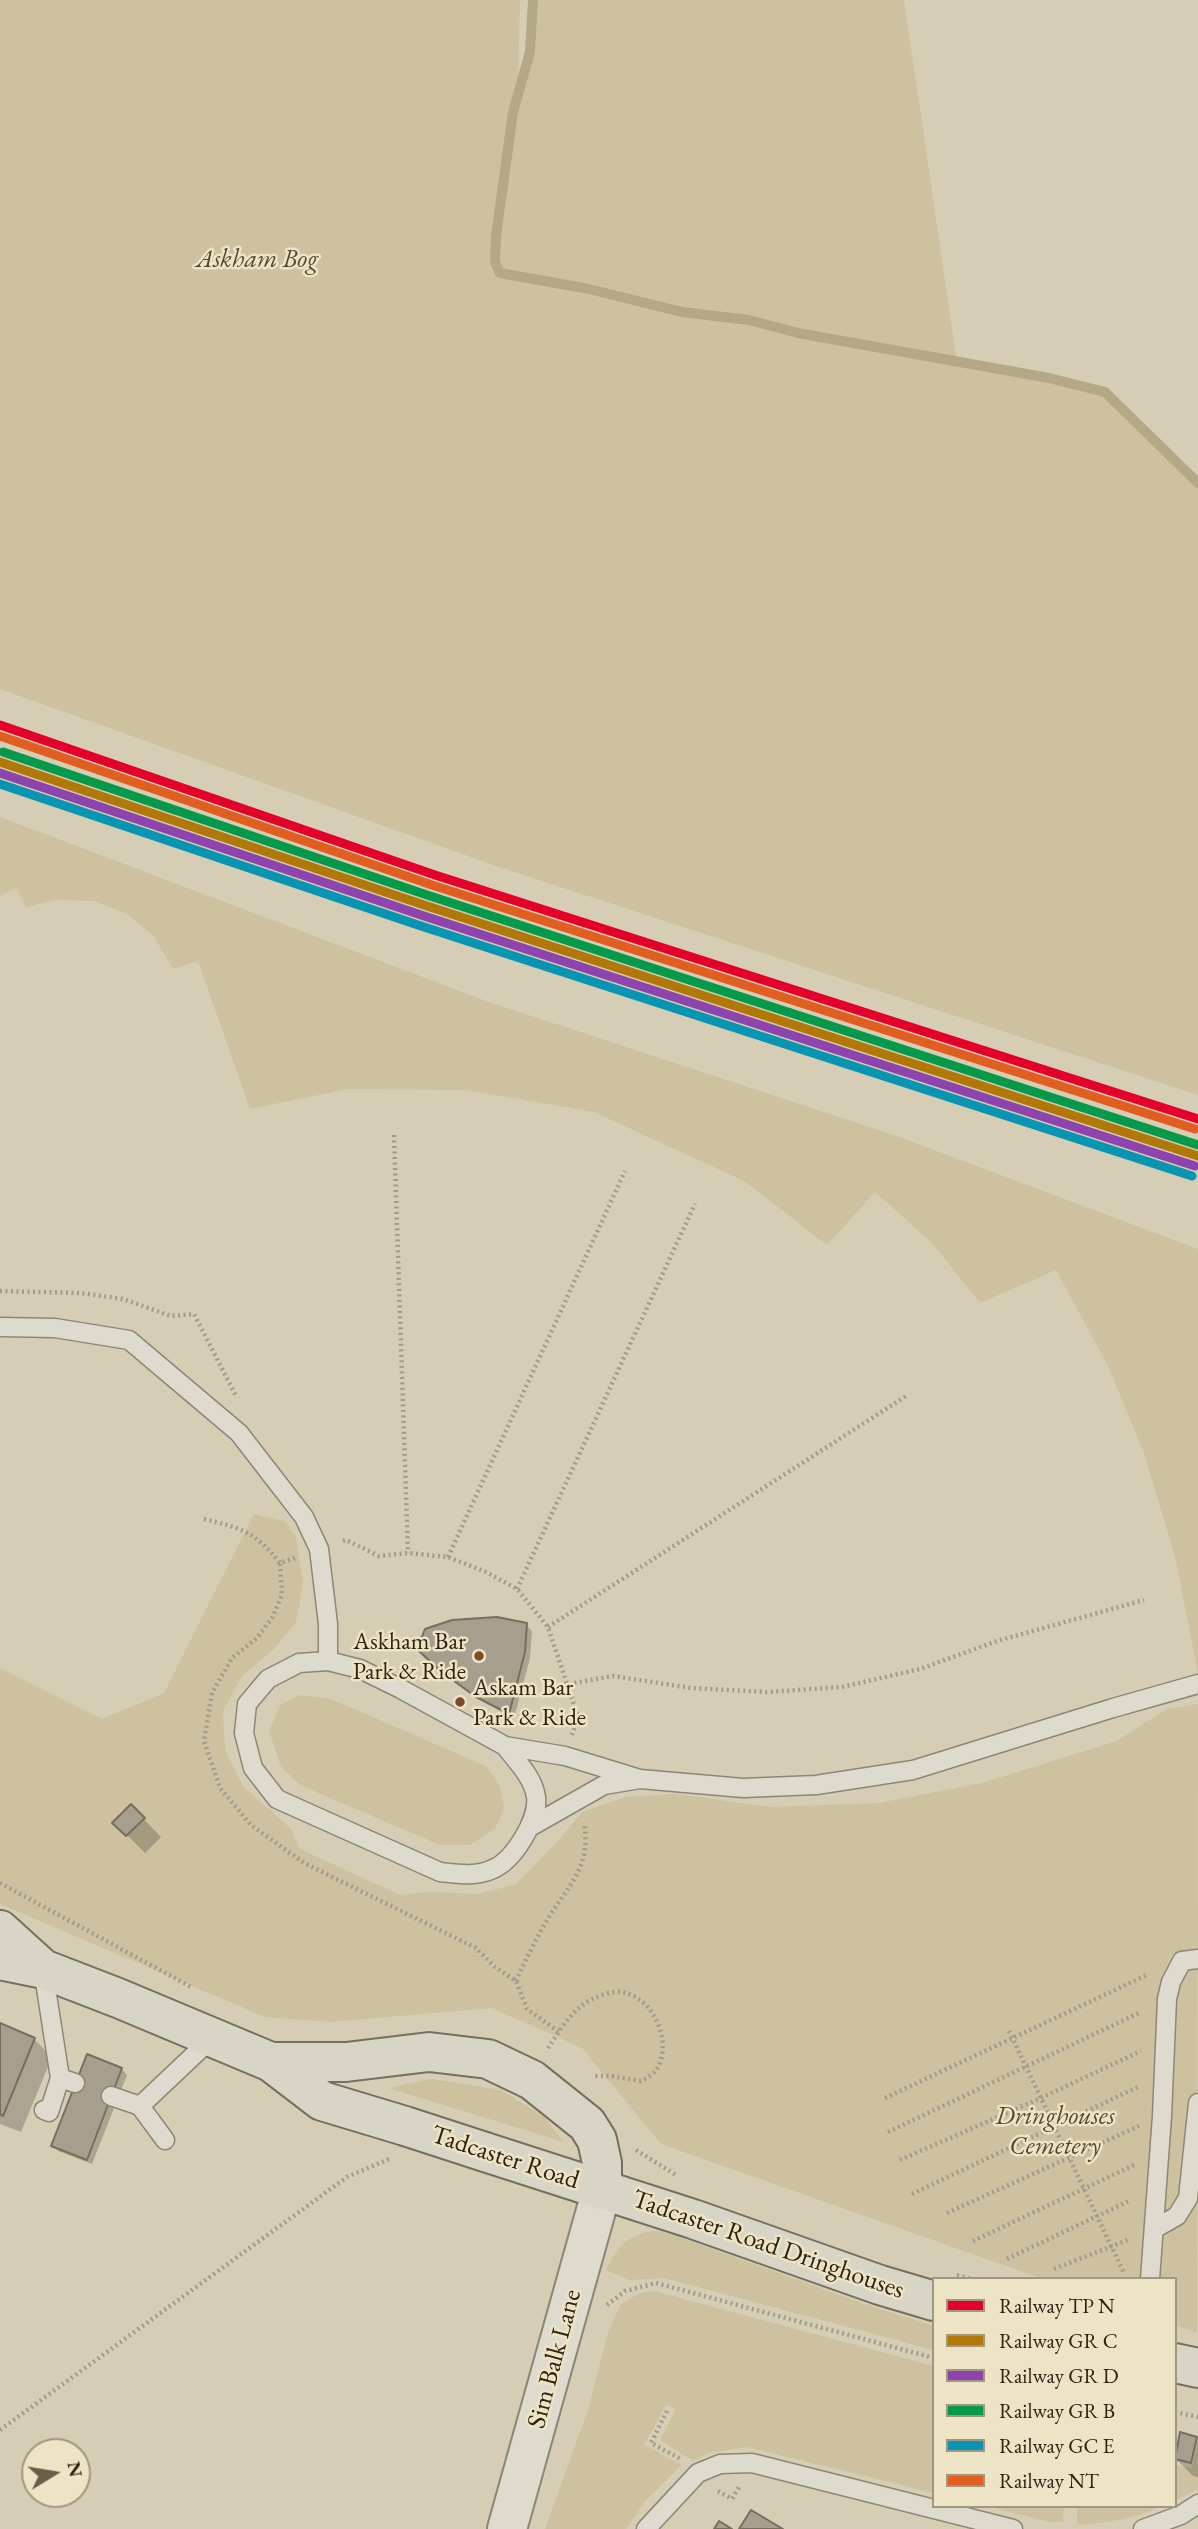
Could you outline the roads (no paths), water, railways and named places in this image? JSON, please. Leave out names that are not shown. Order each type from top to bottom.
[{"type":"main road","name":"Tadcaster Road","points":[[0,1930],[43,1969]]},
{"type":"main road","name":"Tadcaster Road","points":[[0,1960],[43,1969],[271,2062],[322,2101],[400,2141],[485,2152],[602,2189],[602,2163],[597,2140],[587,2124],[532,2080],[488,2059],[429,2052],[346,2062],[271,2062]]},
{"type":"main road","name":"Tadcaster Road Dringhouses","points":[[602,2189],[880,2285],[932,2286]]},
{"type":"main road","points":[[1177,2363],[1198,2368]]},
{"type":"street","name":"Sim Balk Lane","points":[[507,2529],[602,2189]]},
{"type":"lane","points":[[0,1327],[55,1328],[130,1340],[239,1433],[304,1517],[319,1549],[328,1624],[328,1661]]},
{"type":"lane","points":[[505,1746],[530,1777],[537,1799],[530,1827],[513,1854],[494,1869],[468,1875],[440,1872],[278,1799],[253,1768],[244,1734],[247,1704],[268,1679],[299,1663],[328,1661],[360,1669],[505,1746],[565,1756],[640,1779],[755,1788],[816,1785],[913,1770],[1113,1707],[1198,1684]]},
{"type":"lane","points":[[530,1827],[604,1785],[640,1779]]},
{"type":"lane","points":[[1150,2277],[1169,1991],[1182,1961],[1198,1959]]},
{"type":"lane","points":[[43,1969],[68,2081],[49,2112],[44,2110]]},
{"type":"lane","points":[[140,2106],[211,2039]]},
{"type":"lane","points":[[111,2096],[140,2106],[164,2140]]},
{"type":"lane","points":[[1154,2229],[1177,2216],[1188,2198],[1198,2103]]},
{"type":"lane","points":[[646,2529],[698,2473],[720,2464],[752,2463],[1013,2529]]},
{"type":"lane","points":[[1143,2529],[1181,2515],[1198,2504]]},
{"type":"waterway","points":[[533,0],[530,52],[513,112],[496,236],[495,262],[500,273],[589,289],[682,312],[749,320],[798,333],[1049,378],[1105,392],[1198,483]]},
{"type":"rail line","name":"NT","points":[[0,736],[432,885],[1195,1129]]},
{"type":"place","name":"Askham Bar Park & Ride","points":[[479,1656]]},
{"type":"place","name":"Askam Bar Park & Ride","points":[[460,1702]]},
{"type":"park label","name":"Askham Bog","points":[[257,260]]},
{"type":"park label","name":"Dringhouses Cemetery","points":[[1055,2132]]}]
